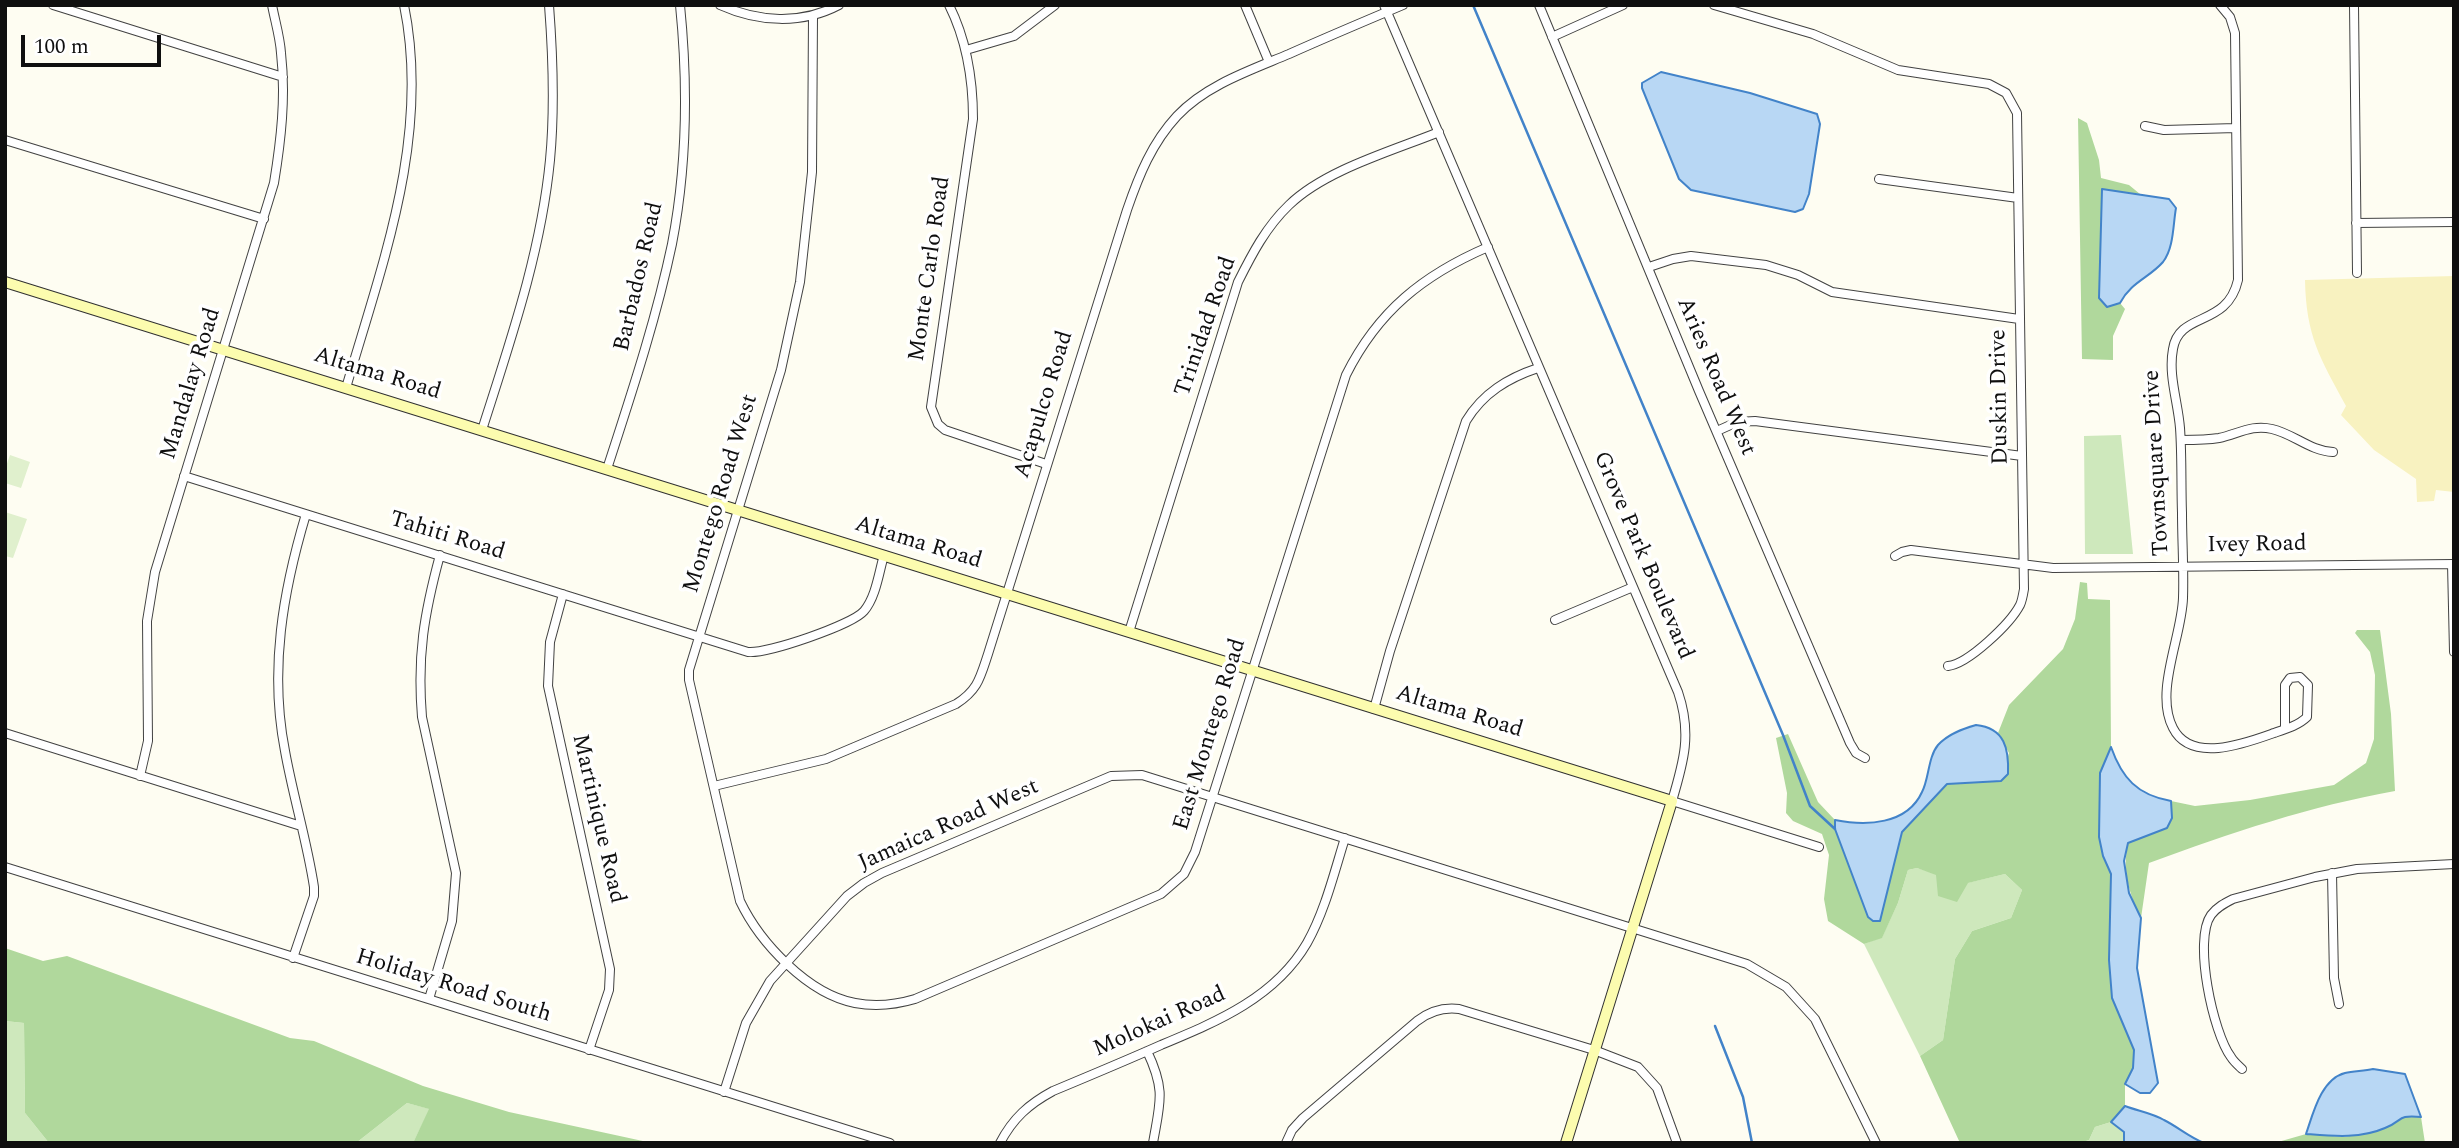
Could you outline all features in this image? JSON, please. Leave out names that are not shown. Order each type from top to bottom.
[{"type":"street","points":[[52,5],[283,77]]},
{"type":"street","name":"Mandalay Road","points":[[140,776],[148,741],[147,621],[155,572],[274,183],[280,147],[283,77],[272,5]]},
{"type":"street","points":[[346,388],[403,185],[411,98],[404,5]]},
{"type":"street","points":[[482,430],[530,269],[546,197],[554,103],[549,5]]},
{"type":"street","name":"Barbados Road","points":[[607,469],[658,303],[672,242],[685,104],[680,5]]},
{"type":"street","points":[[720,5],[759,18],[787,19],[813,16],[839,5]]},
{"type":"street","name":"Monte Carlo Road","points":[[949,5],[966,50],[972,82],[973,119],[931,407],[938,424],[946,430],[1046,464]]},
{"type":"street","points":[[966,50],[1014,36],[1055,5]]},
{"type":"street","points":[[1245,5],[1269,62]]},
{"type":"street","name":"Acapulco Road","points":[[714,786],[826,759],[956,704],[970,695],[979,683],[1127,210],[1139,174],[1150,152],[1178,114],[1200,96],[1386,9],[1403,5]]},
{"type":"street","name":"Aries Road West","points":[[1539,5],[1850,743],[1856,753],[1865,758]]},
{"type":"street","points":[[1552,37],[1623,5]]},
{"type":"street","name":"Duskin Drive","points":[[1714,5],[1813,34],[1898,70],[1989,84],[2006,93],[2017,113],[2023,565],[2021,603],[2012,617],[1966,660],[1948,666]]},
{"type":"street","points":[[2354,5],[2357,273]]},
{"type":"street","name":"Townsquare Drive","points":[[2222,8],[2233,24],[2235,33],[2238,280],[2235,292],[2223,309],[2187,327],[2174,341],[2172,375],[2181,440],[2183,567],[2182,612],[2167,688],[2168,715],[2177,735],[2194,745],[2218,747],[2243,744],[2285,729]]},
{"type":"street","name":"Grove Park Boulevard","points":[[1386,9],[1684,709],[1685,752],[1672,801],[1566,1143]]},
{"type":"street","name":"Montego Road West","points":[[787,963],[756,930],[740,901],[689,680],[690,663],[781,370],[800,282],[812,172],[813,16]]},
{"type":"street","points":[[2145,126],[2164,130],[2236,128]]},
{"type":"street","name":"Trinidad Road","points":[[1129,632],[1238,282],[1259,241],[1289,205],[1328,177],[1439,131]]},
{"type":"street","points":[[5,140],[264,219]]},
{"type":"street","points":[[1879,179],[2018,198]]},
{"type":"street","points":[[2356,223],[2454,222]]},
{"type":"street","name":"East Montego Road","points":[[787,963],[827,993],[854,1003],[886,1006],[915,999],[1167,890],[1184,874],[1193,858],[1337,399],[1358,351],[1376,325],[1398,302],[1455,261],[1488,247]]},
{"type":"street","points":[[1649,267],[1673,258],[1691,256],[1766,265],[1798,275],[1832,292],[2019,318]]},
{"type":"street","name":"Altama Road","points":[[5,282],[1819,847]]},
{"type":"street","points":[[1374,709],[1390,651],[1466,421],[1496,387],[1513,377],[1538,368]]},
{"type":"street","points":[[1717,431],[1737,422],[1755,421],[2022,456]]},
{"type":"street","points":[[2181,440],[2216,438],[2262,427],[2281,432],[2318,450],[2333,452]]},
{"type":"street","name":"Tahiti Road","points":[[184,476],[698,637],[758,653],[851,621],[869,604],[884,555]]},
{"type":"street","points":[[293,958],[314,895],[314,887],[284,748],[278,663],[290,565],[306,514]]},
{"type":"street","name":"Ivey Road","points":[[1895,556],[1911,550],[2053,568],[2453,564]]},
{"type":"street","points":[[429,999],[452,921],[456,873],[422,717],[420,692],[422,631],[440,555]]},
{"type":"street","points":[[2453,564],[2454,652]]},
{"type":"street","points":[[1555,620],[1633,587]]},
{"type":"street","name":"Martinique Road","points":[[563,594],[550,642],[548,686],[610,969],[609,990],[589,1050]]},
{"type":"street","points":[[2300,677],[2308,685],[2309,713],[2305,720],[2285,729],[2285,685],[2290,678],[2300,677]]},
{"type":"street","points":[[5,733],[301,826]]},
{"type":"street","name":"Jamaica Road West","points":[[724,1092],[746,1023],[770,981],[847,897],[864,883],[1111,776],[1142,775],[1747,964],[1786,987],[1801,1001],[1826,1038],[1876,1143]]},
{"type":"street","name":"Molokai Road","points":[[1000,1143],[1019,1114],[1035,1101],[1221,1019],[1254,999],[1281,975],[1306,945],[1316,925],[1345,838]]},
{"type":"street","points":[[2242,1069],[2230,1057],[2223,1042],[2207,982],[2203,936],[2210,915],[2219,906],[2233,899],[2332,873],[2370,867],[2454,864]]},
{"type":"street","name":"Holiday Road South","points":[[5,867],[890,1143]]},
{"type":"street","points":[[2332,873],[2334,978],[2339,1004]]},
{"type":"street","points":[[1286,1143],[1292,1130],[1303,1118],[1417,1021],[1437,1010],[1459,1009],[1624,1059],[1638,1067],[1657,1088],[1677,1143]]},
{"type":"street","points":[[1147,1051],[1161,1087],[1153,1143]]},
{"type":"green space","points":[[2078,118],[2087,123],[2099,160],[2101,178],[2129,185],[2140,194],[2102,189],[2107,307],[2120,303],[2125,309],[2113,336],[2113,360],[2082,359]]},
{"type":"green space","points":[[2121,435],[2133,554],[2085,554],[2084,436]]},
{"type":"green space","points":[[10,455],[30,462],[21,488],[5,483],[5,469]]},
{"type":"green space","points":[[5,512],[27,519],[13,558],[5,556]]},
{"type":"green space","points":[[2080,582],[2087,583],[2088,599],[2110,600],[2111,747],[2100,773],[2103,856],[2111,874],[2109,960],[2112,998],[2134,1050],[2133,1068],[2125,1084],[2125,1106],[2111,1122],[2095,1127],[2089,1140],[2080,1143],[1960,1143],[1920,1056],[1943,1040],[1955,959],[1972,931],[2011,918],[2022,890],[2005,874],[1968,883],[1957,902],[1938,896],[1936,875],[1917,868],[1908,870],[1898,903],[1882,938],[1864,944],[1828,921],[1824,899],[1829,855],[1822,834],[1793,821],[1786,813],[1787,793],[1776,738],[1788,734],[1818,802],[1835,820],[1835,829],[1880,921],[1902,832],[1947,784],[2001,781],[2009,753],[1998,733],[2009,705],[2063,649],[2075,619]]},
{"type":"green space","points":[[2357,630],[2380,630],[2391,714],[2395,791],[2271,821],[2149,863],[2141,918],[2128,882],[2128,843],[2167,828],[2172,818],[2171,801],[2195,806],[2250,800],[2334,785],[2366,763],[2374,739],[2375,675],[2370,652],[2355,633]]},
{"type":"green space","points":[[1917,868],[1967,883],[2005,874],[2022,890],[2011,918],[1972,931],[1955,959],[1943,1040],[1920,1056],[1864,944],[1882,937],[1898,903],[1908,870]]},
{"type":"green space","points":[[5,948],[43,961],[67,956],[290,1038],[314,1041],[423,1086],[509,1112],[652,1143],[413,1143],[429,1109],[407,1103],[356,1143],[49,1143],[25,1113],[24,1023],[5,1021]]},
{"type":"green space","points":[[5,1021],[24,1023],[25,1113],[49,1143],[5,1143]]},
{"type":"green space","points":[[407,1103],[430,1109],[413,1143],[356,1143]]},
{"type":"green space","points":[[2403,1116],[2421,1117],[2425,1143],[2224,1143],[2278,1142],[2306,1134],[2345,1137],[2385,1128]]},
{"type":"green space","points":[[2111,1122],[2124,1132],[2124,1143],[2080,1143],[2089,1140],[2095,1127]]},
{"type":"sand","points":[[2454,276],[2454,492],[2436,490],[2434,501],[2417,502],[2416,479],[2374,450],[2341,415],[2346,406],[2316,346],[2308,317],[2305,280]]},
{"type":"water","points":[[1661,72],[1750,93],[1817,114],[1820,124],[1809,194],[1803,209],[1795,212],[1691,190],[1679,179],[1642,88],[1642,83]]},
{"type":"water","points":[[2102,189],[2169,199],[2176,208],[2171,243],[2163,262],[2129,290],[2120,303],[2107,307],[2099,298]]},
{"type":"water","points":[[1976,725],[1993,730],[2003,741],[2008,756],[2008,774],[2001,781],[1947,784],[1902,832],[1880,921],[1873,921],[1868,917],[1835,829],[1835,820],[1860,823],[1884,821],[1906,811],[1922,792],[1932,756],[1938,745],[1956,732]]},
{"type":"water","points":[[2111,747],[2120,768],[2132,783],[2149,794],[2171,801],[2172,818],[2167,828],[2128,843],[2124,861],[2129,893],[2141,918],[2137,968],[2158,1083],[2150,1093],[2140,1093],[2125,1084],[2133,1068],[2134,1050],[2112,998],[2109,960],[2111,874],[2099,837],[2100,773]]},
{"type":"water","points":[[2373,1069],[2405,1074],[2421,1117],[2403,1117],[2385,1128],[2366,1134],[2306,1134],[2319,1098],[2330,1082],[2345,1073]]},
{"type":"water","points":[[2125,1106],[2159,1118],[2204,1143],[2124,1143],[2124,1132],[2111,1122]]},
{"type":"waterway","points":[[1473,5],[1783,735],[1810,806],[1835,829]]},
{"type":"waterway","points":[[1715,1026],[1743,1097],[1752,1143]]}]
